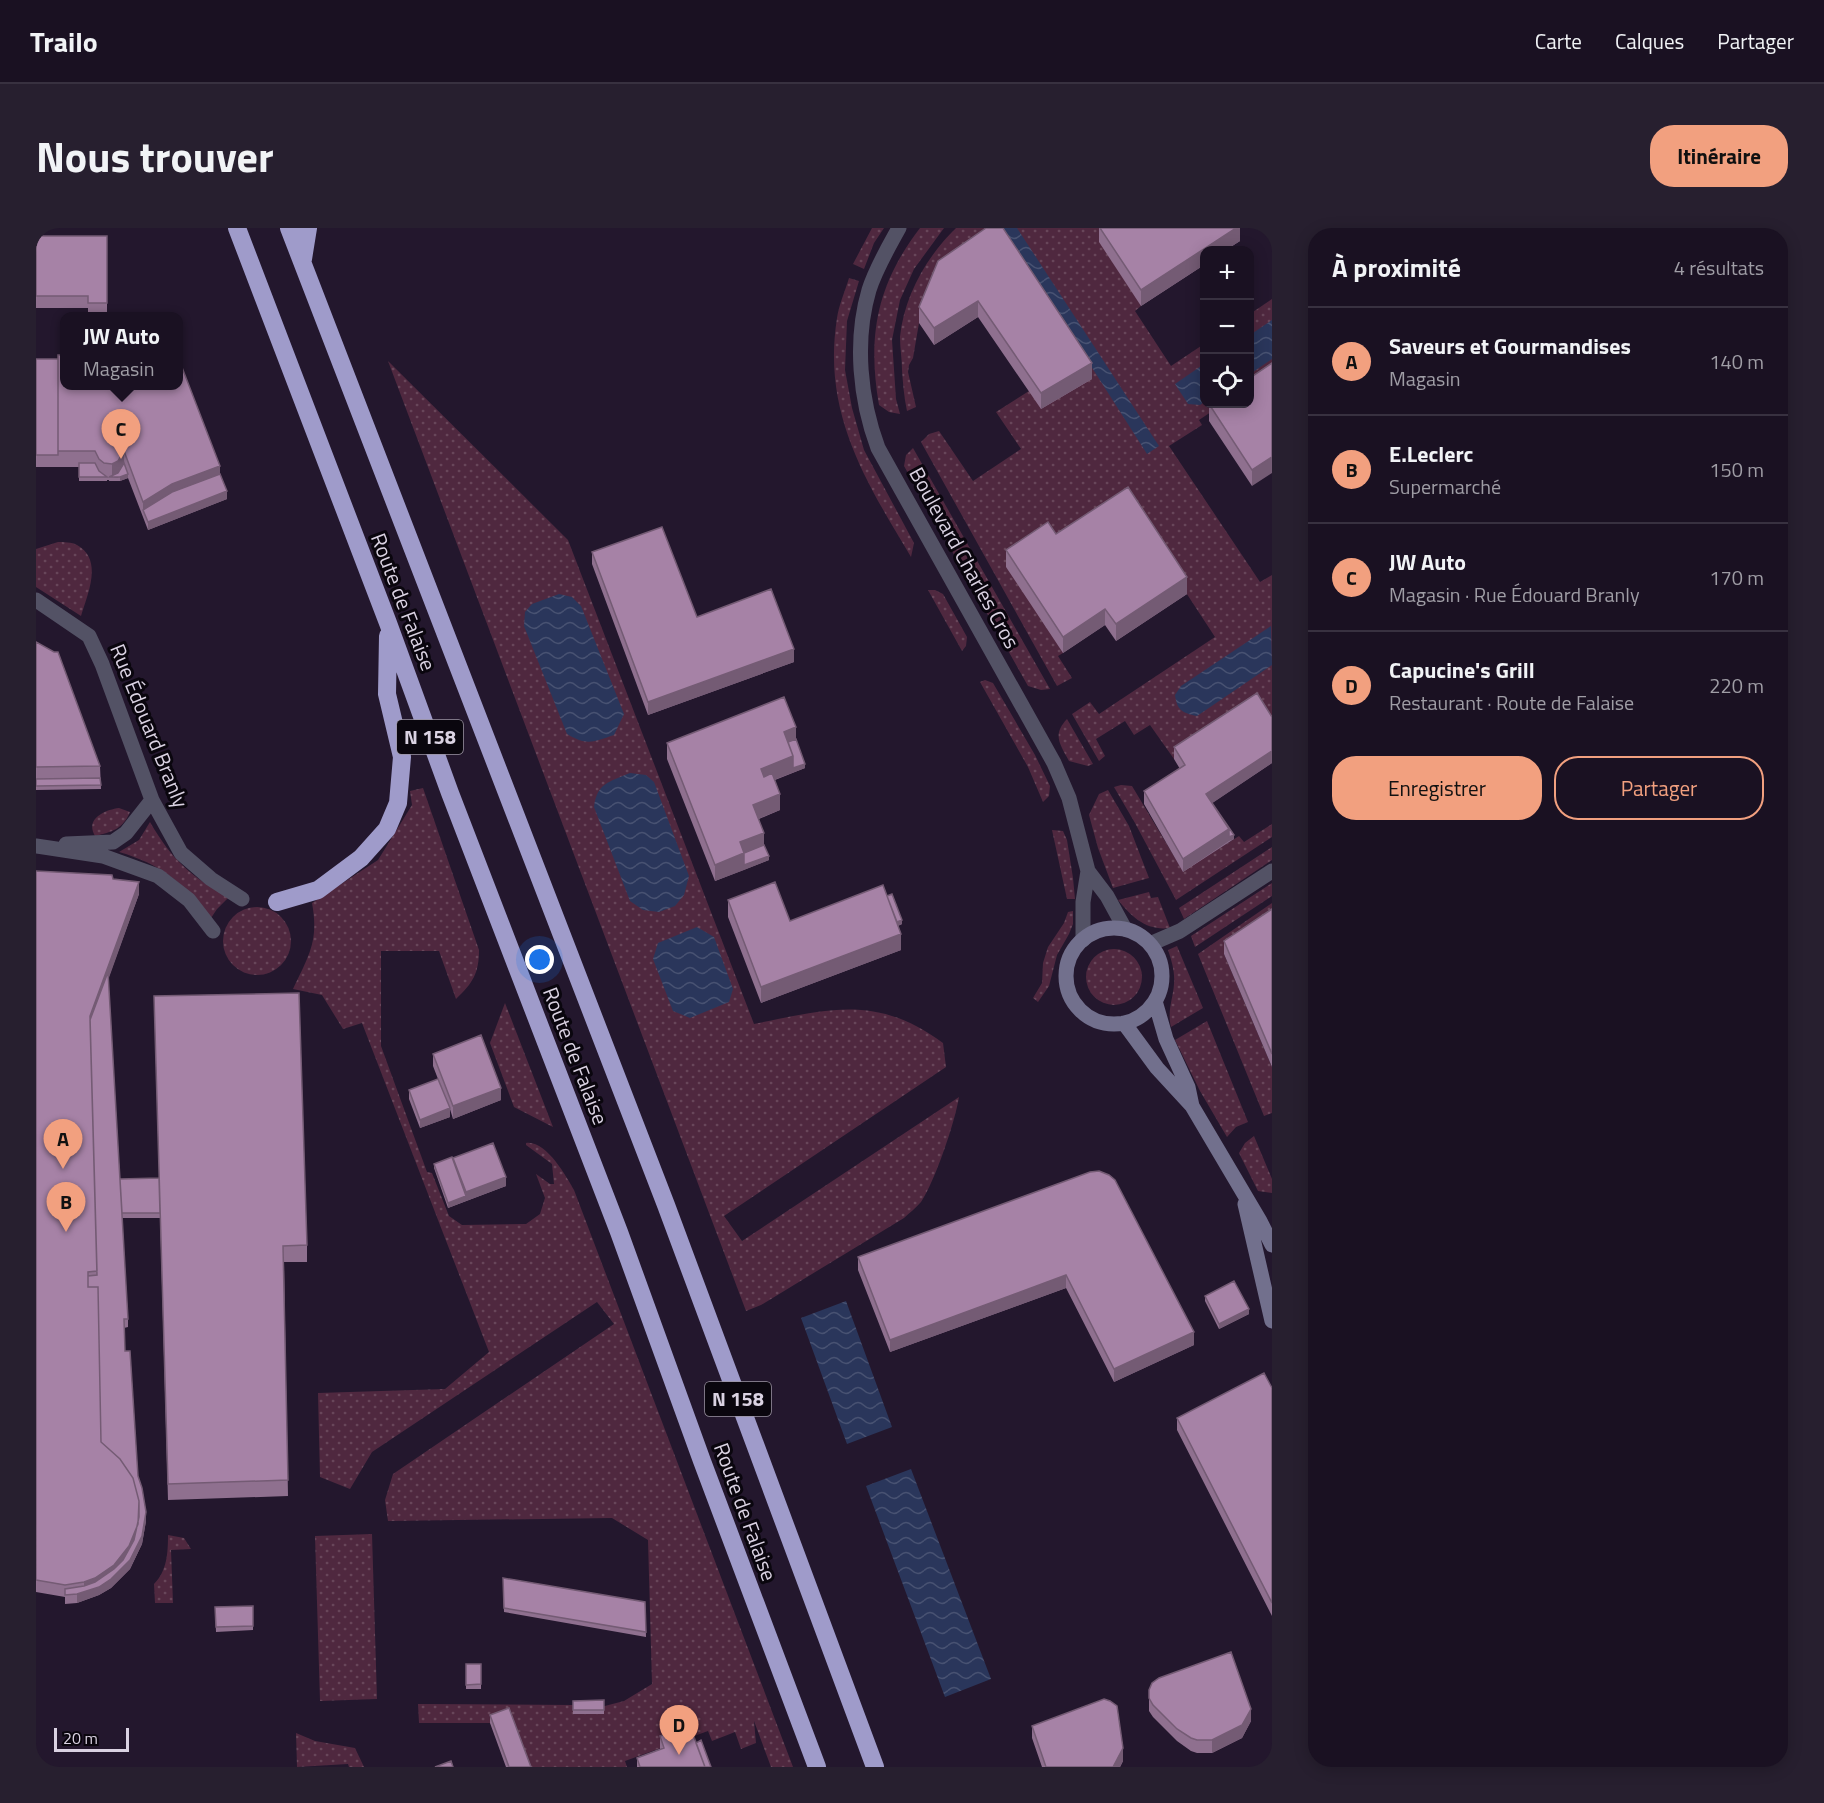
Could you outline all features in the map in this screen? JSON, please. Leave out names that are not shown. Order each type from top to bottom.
[{"type":"highway","name":"Route de Falaise","points":[[237,228],[388,623],[450,793],[619,1232],[817,1767]]},
{"type":"highway","name":"Route de Falaise","points":[[289,228],[666,1205],[875,1767]]},
{"type":"highway","name":"N 158","points":[[303,261],[308,228]]},
{"type":"highway","name":"N 158","points":[[278,902],[318,890],[361,858],[387,829],[398,803],[402,757],[387,694],[388,623]]},
{"type":"street","points":[[884,255],[898,228]]},
{"type":"street","points":[[884,255],[907,228]]},
{"type":"street","name":"Boulevard Charles Cros","points":[[884,255],[869,290],[862,323],[863,390],[869,423],[878,448],[1054,763],[1069,798],[1088,871],[1107,896],[1125,930]]},
{"type":"street","name":"Rue Édouard Branly","points":[[36,600],[89,636],[102,664],[152,800],[181,853],[211,879],[242,899]]},
{"type":"street","points":[[36,846],[113,842],[126,833],[152,800]]},
{"type":"street","points":[[36,846],[103,856],[158,876],[189,900],[213,931]]},
{"type":"street","name":"Boulevard Charles Cros","points":[[1083,940],[1083,902],[1088,871]]},
{"type":"street","points":[[1150,944],[1180,931],[1272,872]]},
{"type":"street","points":[[1110,928],[1125,930],[1138,935],[1150,944],[1158,957],[1162,971],[1161,986],[1155,1000],[1140,1016],[1124,1023],[1110,1024],[1084,1014],[1075,1004],[1066,979],[1067,965],[1073,951],[1095,932],[1110,928]]},
{"type":"street","points":[[1155,1000],[1166,1039],[1188,1087],[1192,1106]]},
{"type":"street","points":[[1124,1023],[1157,1068],[1192,1106],[1272,1245]]},
{"type":"street","points":[[1242,1192],[1272,1321]]},
{"type":"shaded area","points":[[872,228],[884,228],[874,243],[864,269],[853,264]]},
{"type":"shaded area","points":[[920,228],[944,228],[914,269],[900,300],[892,340],[896,399],[900,414],[889,412],[879,405],[874,356],[875,333],[885,290],[905,249]]},
{"type":"shaded area","points":[[956,228],[1120,228],[1141,306],[1135,311],[1171,366],[1200,347],[1200,408],[1217,408],[1199,420],[1202,425],[1169,446],[1260,582],[1272,575],[1272,729],[1256,706],[1174,759],[1150,725],[1134,735],[1125,721],[1096,739],[1105,756],[1099,761],[1072,714],[1090,702],[1099,714],[1215,637],[1128,504],[1063,653],[1058,656],[1072,678],[1057,686],[921,442],[929,434],[939,431],[973,481],[1021,449],[996,412],[1029,391],[998,236],[919,323],[913,358],[908,372],[916,407],[907,411],[900,337],[902,322],[919,278],[945,239]]},
{"type":"shaded area","points":[[849,278],[859,281],[847,321],[845,370],[852,408],[864,450],[914,543],[911,557],[863,472],[842,415],[836,384],[834,352],[838,313]]},
{"type":"shaded area","points":[[1272,299],[1272,371],[1254,383],[1254,354],[1254,311]]},
{"type":"shaded area","points":[[388,361],[568,540],[754,1024],[829,1010],[874,1012],[896,1017],[943,1043],[946,1067],[724,1216],[742,1241],[959,1097],[944,1151],[921,1202],[904,1218],[761,1305],[746,1311]]},
{"type":"shaded area","points":[[913,448],[1050,689],[1041,690],[1028,686],[904,466],[906,455]]},
{"type":"shaded area","points":[[58,542],[77,545],[90,559],[91,578],[81,616],[36,587],[36,549]]},
{"type":"shaded area","points":[[928,590],[935,590],[943,594],[967,637],[966,646],[962,651]]},
{"type":"shaded area","points":[[985,680],[993,683],[1035,755],[1050,786],[1049,796],[1043,802],[1028,767],[980,682]]},
{"type":"shaded area","points":[[1067,719],[1093,764],[1088,766],[1069,761],[1059,740],[1060,730]]},
{"type":"shaded area","points":[[1132,786],[1183,871],[1239,836],[1244,842],[1272,824],[1272,837],[1176,900],[1114,787]]},
{"type":"shaded area","points":[[423,788],[479,950],[474,977],[456,999],[439,951],[381,951],[381,1046],[427,1172],[432,1173],[449,1216],[462,1225],[526,1224],[540,1214],[545,1198],[536,1174],[550,1184],[554,1184],[552,1164],[526,1143],[541,1147],[566,1176],[574,1190],[793,1767],[771,1767],[754,1721],[756,1743],[741,1749],[735,1732],[712,1741],[708,1731],[625,1761],[627,1767],[528,1767],[490,1723],[419,1723],[418,1704],[573,1705],[574,1714],[624,1701],[652,1684],[648,1540],[612,1518],[388,1521],[385,1500],[393,1474],[614,1324],[597,1302],[372,1452],[350,1489],[320,1477],[318,1393],[445,1389],[489,1352],[362,1023],[343,1029],[322,995],[293,989],[311,948],[314,928],[312,903],[378,860],[412,805],[410,791]]},
{"type":"shaded area","points":[[1108,790],[1129,826],[1149,878],[1113,888],[1089,815],[1099,794]]},
{"type":"shaded area","points":[[119,808],[130,812],[124,822],[112,831],[95,836],[92,825],[94,820],[102,813]]},
{"type":"shaded area","points":[[150,822],[166,847],[184,866],[204,882],[229,897],[211,918],[182,885],[160,869],[119,852],[139,840]]},
{"type":"shaded area","points":[[1052,830],[1063,831],[1067,840],[1075,899],[1067,899]]},
{"type":"shaded area","points":[[1272,847],[1272,860],[1184,919],[1179,908]]},
{"type":"shaded area","points":[[1272,883],[1272,896],[1195,947],[1191,936]]},
{"type":"shaded area","points":[[1149,892],[1151,898],[1158,897],[1170,928],[1154,927],[1140,922],[1118,900]]},
{"type":"shaded area","points":[[1272,903],[1272,921],[1224,954],[1272,1067],[1272,1113],[1264,1116],[1198,954]]},
{"type":"shaded area","points":[[257,907],[270,910],[281,917],[288,928],[291,941],[288,954],[281,965],[270,972],[257,975],[244,972],[233,965],[226,954],[223,941],[226,928],[233,917],[244,910]]},
{"type":"shaded area","points":[[1073,911],[1073,924],[1057,955],[1049,986],[1038,1002],[1033,998],[1042,983],[1043,963],[1048,947],[1064,923],[1068,912]]},
{"type":"shaded area","points":[[1177,946],[1203,1008],[1171,1027],[1170,1010],[1174,975],[1168,950]]},
{"type":"shaded area","points":[[1114,949],[1125,951],[1134,957],[1140,966],[1142,977],[1140,988],[1134,997],[1125,1003],[1114,1005],[1103,1003],[1094,997],[1088,988],[1086,977],[1088,966],[1094,957],[1103,951]]},
{"type":"shaded area","points":[[505,1003],[553,1127],[514,1107],[490,1043]]},
{"type":"shaded area","points":[[1207,1021],[1248,1122],[1236,1127],[1227,1137],[1200,1091],[1175,1040]]},
{"type":"shaded area","points":[[1254,1136],[1272,1179],[1272,1193],[1258,1191],[1239,1153],[1245,1143]]},
{"type":"shaded area","points":[[372,1534],[377,1699],[320,1701],[315,1536]]},
{"type":"shaded area","points":[[168,1535],[184,1538],[191,1549],[171,1550],[173,1603],[155,1603],[154,1584],[164,1568]]},
{"type":"shaded area","points":[[296,1733],[315,1741],[355,1748],[364,1767],[349,1767],[348,1764],[297,1767]]},
{"type":"water","points":[[1003,228],[1017,228],[1159,446],[1147,454]]},
{"type":"water","points":[[1272,320],[1272,359],[1254,371],[1254,354],[1254,332]]},
{"type":"water","points":[[1200,367],[1200,405],[1188,404],[1175,384]]},
{"type":"water","points":[[559,594],[572,597],[581,606],[624,714],[614,735],[590,742],[567,734],[524,626],[525,612],[532,604]]},
{"type":"water","points":[[1271,626],[1272,665],[1197,716],[1181,710],[1175,695],[1181,686]]},
{"type":"water","points":[[630,773],[646,775],[654,782],[689,876],[684,895],[675,906],[659,912],[643,910],[630,901],[594,807],[598,793],[605,784]]},
{"type":"water","points":[[697,927],[714,937],[733,989],[729,1002],[690,1018],[673,1011],[653,959],[658,943]]},
{"type":"water","points":[[846,1301],[892,1427],[847,1444],[801,1318]]},
{"type":"water","points":[[911,1469],[991,1679],[945,1697],[866,1486]]},
{"type":"building","points":[[986,228],[1003,228],[1092,363],[1041,393],[978,301],[934,328],[919,307],[938,261]]},
{"type":"building","points":[[1100,228],[1236,228],[1208,246],[1200,246],[1200,251],[1141,290]]},
{"type":"building","points":[[36,236],[107,236],[107,303],[88,303],[88,296],[36,296]]},
{"type":"building","points":[[58,355],[60,355],[60,390],[183,390],[183,370],[220,466],[172,484],[143,502],[124,451],[118,461],[112,464],[104,463],[95,451],[58,451]]},
{"type":"building","points":[[36,359],[58,359],[58,455],[36,455]]},
{"type":"building","points":[[1272,363],[1272,457],[1252,470],[1212,408],[1254,408],[1254,375]]},
{"type":"building","points":[[79,463],[95,463],[99,471],[107,477],[79,477]]},
{"type":"building","points":[[124,463],[128,474],[109,477],[118,473]]},
{"type":"building","points":[[220,474],[227,491],[148,522],[143,510],[172,492]]},
{"type":"building","points":[[1128,487],[1187,577],[1116,624],[1105,609],[1063,637],[1006,550],[1048,522],[1056,534]]},
{"type":"building","points":[[662,527],[697,617],[771,589],[794,649],[648,702],[592,552]]},
{"type":"building","points":[[36,642],[58,652],[100,766],[36,767]]},
{"type":"building","points":[[1257,693],[1272,717],[1272,751],[1206,794],[1229,829],[1183,859],[1144,791],[1185,765],[1174,747]]},
{"type":"building","points":[[784,697],[796,727],[784,732],[793,756],[761,769],[764,777],[772,773],[780,794],[753,805],[764,833],[740,842],[744,853],[715,865],[667,743]]},
{"type":"building","points":[[796,739],[805,764],[793,768],[793,756],[788,742]]},
{"type":"building","points":[[100,778],[101,785],[36,786],[36,779]]},
{"type":"building","points":[[1210,800],[1234,835],[1229,837],[1229,829]]},
{"type":"building","points":[[764,845],[769,856],[744,865],[744,853]]},
{"type":"building","points":[[36,871],[112,875],[113,879],[139,882],[90,1016],[97,1271],[88,1272],[88,1287],[98,1287],[101,1442],[120,1459],[133,1478],[139,1501],[138,1524],[129,1546],[114,1565],[95,1578],[65,1585],[36,1580]]},
{"type":"building","points":[[775,882],[790,921],[883,885],[901,934],[761,987],[728,900]]},
{"type":"building","points":[[892,894],[902,920],[897,922],[887,896]]},
{"type":"building","points":[[1272,909],[1272,1054],[1224,941]]},
{"type":"building","points":[[108,972],[128,1319],[124,1319],[125,1351],[130,1351],[138,1476],[146,1512],[142,1536],[130,1560],[111,1579],[99,1587],[65,1595],[65,1589],[95,1582],[123,1560],[134,1540],[139,1517],[139,1501],[133,1478],[120,1459],[101,1442],[98,1287],[88,1287],[88,1276],[97,1275],[90,1020]]},
{"type":"building","points":[[299,993],[307,1245],[283,1246],[288,1480],[168,1484],[154,996]]},
{"type":"building","points":[[481,1035],[501,1088],[453,1106],[433,1054]]},
{"type":"building","points":[[438,1079],[450,1108],[420,1120],[409,1090]]},
{"type":"building","points":[[493,1143],[506,1177],[466,1192],[453,1158]]},
{"type":"building","points":[[452,1157],[466,1196],[448,1203],[434,1164]]},
{"type":"building","points":[[1099,1171],[1115,1180],[1194,1332],[1114,1369],[1066,1275],[890,1340],[858,1257],[1090,1172]]},
{"type":"building","points":[[159,1178],[160,1213],[122,1213],[120,1179]]},
{"type":"building","points":[[1234,1281],[1249,1309],[1219,1324],[1205,1296]]},
{"type":"building","points":[[1264,1373],[1272,1388],[1272,1603],[1177,1418]]},
{"type":"building","points":[[503,1578],[645,1602],[646,1632],[504,1608]]},
{"type":"building","points":[[253,1606],[253,1626],[216,1627],[215,1607]]},
{"type":"building","points":[[1231,1652],[1251,1709],[1242,1725],[1212,1740],[1191,1738],[1177,1729],[1153,1705],[1149,1698],[1152,1683],[1159,1678]]},
{"type":"building","points":[[466,1664],[481,1664],[481,1684],[466,1685]]},
{"type":"building","points":[[1104,1699],[1117,1706],[1123,1748],[1113,1767],[1046,1767],[1032,1726]]},
{"type":"building","points":[[604,1700],[604,1710],[573,1710],[573,1701]]},
{"type":"building","points":[[509,1708],[531,1767],[509,1767],[490,1715]]},
{"type":"building","points":[[690,1726],[705,1767],[640,1767],[637,1758],[664,1748],[660,1736]]},
{"type":"building","points":[[701,1740],[711,1767],[705,1767],[696,1743]]},
{"type":"building","points":[[451,1761],[453,1767],[435,1767]]},
{"type":"place","name":"JW Auto","points":[[121,459]]},
{"type":"place","name":"Saveurs et Gourmandises","points":[[63,1169]]},
{"type":"place","name":"E.Leclerc","points":[[66,1232]]},
{"type":"place","name":"Capucine's Grill","points":[[679,1755]]}]
